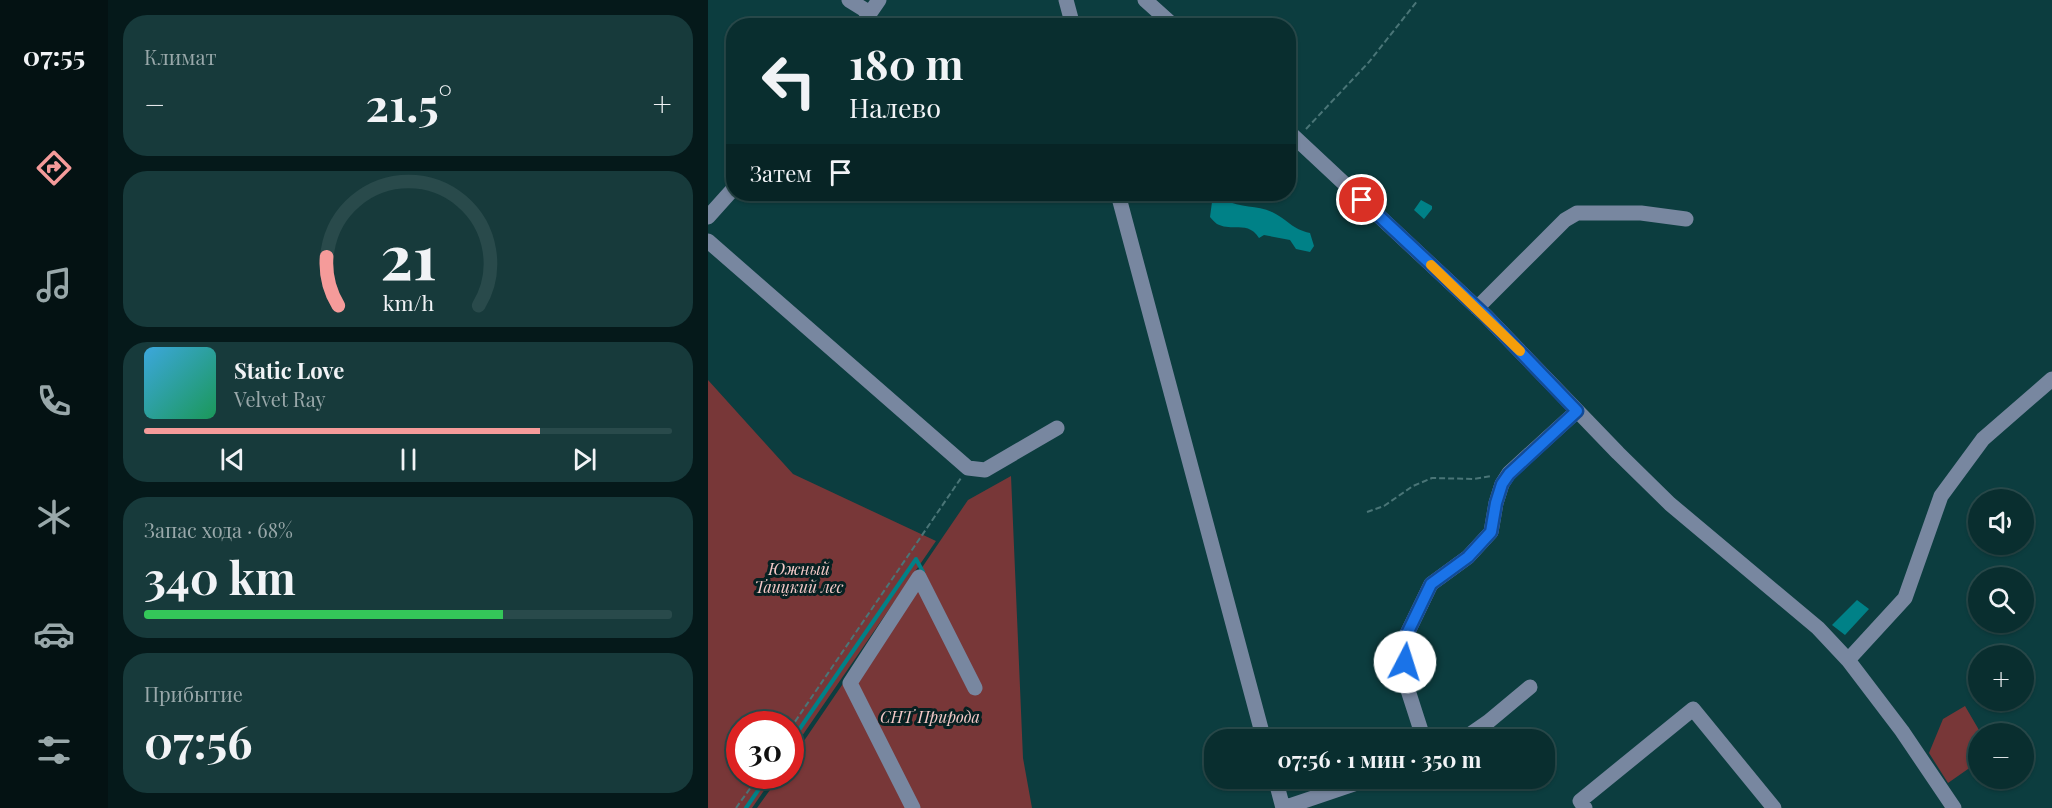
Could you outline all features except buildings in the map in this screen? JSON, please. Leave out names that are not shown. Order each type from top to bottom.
[{"type":"street","points":[[849,0],[864,18]]},
{"type":"street","points":[[866,18],[879,0]]},
{"type":"street","points":[[1066,0],[1070,18]]},
{"type":"street","points":[[1145,0],[1165,18]]},
{"type":"street","points":[[1296,138],[1477,308],[1670,504],[1818,628],[1848,660],[1902,731],[1954,808]]},
{"type":"street","points":[[708,217],[726,197]]},
{"type":"street","points":[[1120,201],[1261,729]]},
{"type":"street","points":[[1477,308],[1565,220],[1577,213],[1641,213],[1686,219]]},
{"type":"street","points":[[708,241],[968,468],[985,470],[1057,428]]},
{"type":"street","points":[[1848,660],[1905,598],[1941,496],[1983,439],[2052,379]]},
{"type":"street","points":[[1420,729],[1406,684],[1404,640],[1431,584],[1468,557],[1491,532],[1496,503],[1502,484],[1509,474],[1577,411]]},
{"type":"street","points":[[913,808],[850,683],[919,577],[975,688]]},
{"type":"street","points":[[1478,729],[1530,687]]},
{"type":"street","points":[[1586,808],[1580,801],[1693,710],[1774,808]]},
{"type":"street","points":[[1278,789],[1283,808],[1339,789]]},
{"type":"path","points":[[1296,132],[1369,62],[1418,0]]},
{"type":"path","points":[[802,711],[968,468]]},
{"type":"path","points":[[1368,512],[1384,506],[1413,486],[1432,478],[1474,479],[1509,474]]},
{"type":"path","points":[[736,808],[750,789]]},
{"type":"green space","name":"Южный Таицкий лес","points":[[708,380],[793,474],[936,541],[804,733],[804,711],[726,711],[726,789],[765,789],[752,808],[708,808]]},
{"type":"green space","name":"СНТ Природа","points":[[1011,476],[1023,758],[1032,808],[757,808],[771,789],[804,789],[804,741],[968,500]]},
{"type":"green space","points":[[1965,706],[1975,723],[1968,723],[1968,769],[1948,783],[1929,753],[1943,719]]},
{"type":"water","points":[[1421,200],[1432,206],[1424,219],[1414,210]]},
{"type":"water","points":[[1228,201],[1272,212],[1294,227],[1310,233],[1314,246],[1310,252],[1296,249],[1290,240],[1264,235],[1259,238],[1250,229],[1217,224],[1210,217],[1212,202]]},
{"type":"water","points":[[1857,600],[1869,609],[1845,635],[1832,625]]},
{"type":"waterway","points":[[804,723],[916,559],[923,572]]},
{"type":"waterway","points":[[746,808],[759,789]]},
{"type":"slow traffic","points":[[1431,265],[1520,351]]},
{"type":"route","points":[[1362,200],[1486,316],[1577,411],[1509,474],[1502,484],[1496,503],[1491,532],[1468,557],[1431,584],[1404,640],[1405,662]]}]
